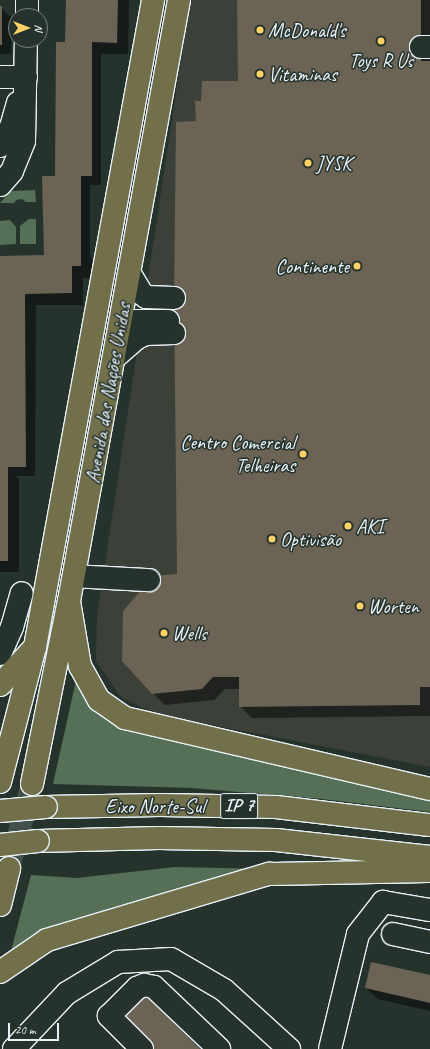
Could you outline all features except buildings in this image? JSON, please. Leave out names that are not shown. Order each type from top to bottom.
[{"type":"main road","name":"Avenida das Nações Unidas","points":[[0,782],[3,752],[34,647],[153,0]]},
{"type":"main road","name":"Avenida das Nações Unidas","points":[[3,752],[28,785],[74,576],[179,0]]},
{"type":"main road","points":[[69,601],[80,666],[99,700],[125,718],[430,789]]},
{"type":"main road","points":[[0,685],[34,647]]},
{"type":"main road","name":"Eixo Norte-Sul","points":[[0,811],[46,807],[160,805],[276,807],[430,825]]},
{"type":"main road","name":"Eixo Norte-Sul","points":[[0,845],[38,842],[159,838],[276,840],[430,856]]},
{"type":"main road","points":[[1,898],[9,868]]},
{"type":"main road","points":[[0,972],[48,940],[269,874],[430,871]]},
{"type":"street","points":[[0,185],[12,171],[24,141],[26,48]]},
{"type":"street","points":[[0,77],[26,77]]},
{"type":"street","points":[[0,146],[11,128],[26,77]]},
{"type":"street","points":[[130,274],[142,294],[174,316]]},
{"type":"street","points":[[124,302],[137,310],[174,316]]},
{"type":"street","points":[[120,326],[136,321],[174,316]]},
{"type":"street","points":[[114,358],[137,338],[174,316]]},
{"type":"street","points":[[74,576],[149,580]]},
{"type":"street","points":[[0,654],[12,627],[22,593]]},
{"type":"street","points":[[330,1049],[358,934],[383,902],[430,910]]},
{"type":"street","points":[[393,934],[430,942]]},
{"type":"street","points":[[14,1049],[67,993],[118,962],[171,959],[224,990],[278,1046]]},
{"type":"street","points":[[142,1049],[109,1016],[137,988],[144,985],[154,987],[219,1049]]},
{"type":"shaded area","name":"Centro Comercial Telheiras","points":[[190,0],[430,0],[430,767],[155,714],[121,697],[96,661],[97,617]]},
{"type":"green space","points":[[35,190],[36,202],[26,202],[22,199],[16,200],[14,203],[0,203],[10,191]]},
{"type":"green space","points":[[29,219],[36,219],[36,244],[20,244],[20,226]]},
{"type":"green space","points":[[10,220],[16,227],[16,244],[0,245],[0,221]]},
{"type":"green space","points":[[77,676],[101,711],[430,800],[430,812],[322,799],[192,788],[53,784]]},
{"type":"green space","points":[[175,867],[265,869],[51,931],[11,951],[31,875],[77,878]]},
{"type":"tunnel","points":[[9,868],[32,784]]},
{"type":"place","name":"McDonald's","points":[[260,30]]},
{"type":"place","name":"Toys R Us","points":[[381,41]]},
{"type":"place","name":"Vitaminas","points":[[260,74]]},
{"type":"place","name":"JYSK","points":[[308,163]]},
{"type":"place","name":"Continente","points":[[357,266]]},
{"type":"place","name":"Centro Comercial Telheiras","points":[[303,454]]},
{"type":"place","name":"AKI","points":[[348,526]]},
{"type":"place","name":"Optivisão","points":[[272,539]]},
{"type":"place","name":"Worten","points":[[360,606]]},
{"type":"place","name":"Wells","points":[[164,633]]}]
